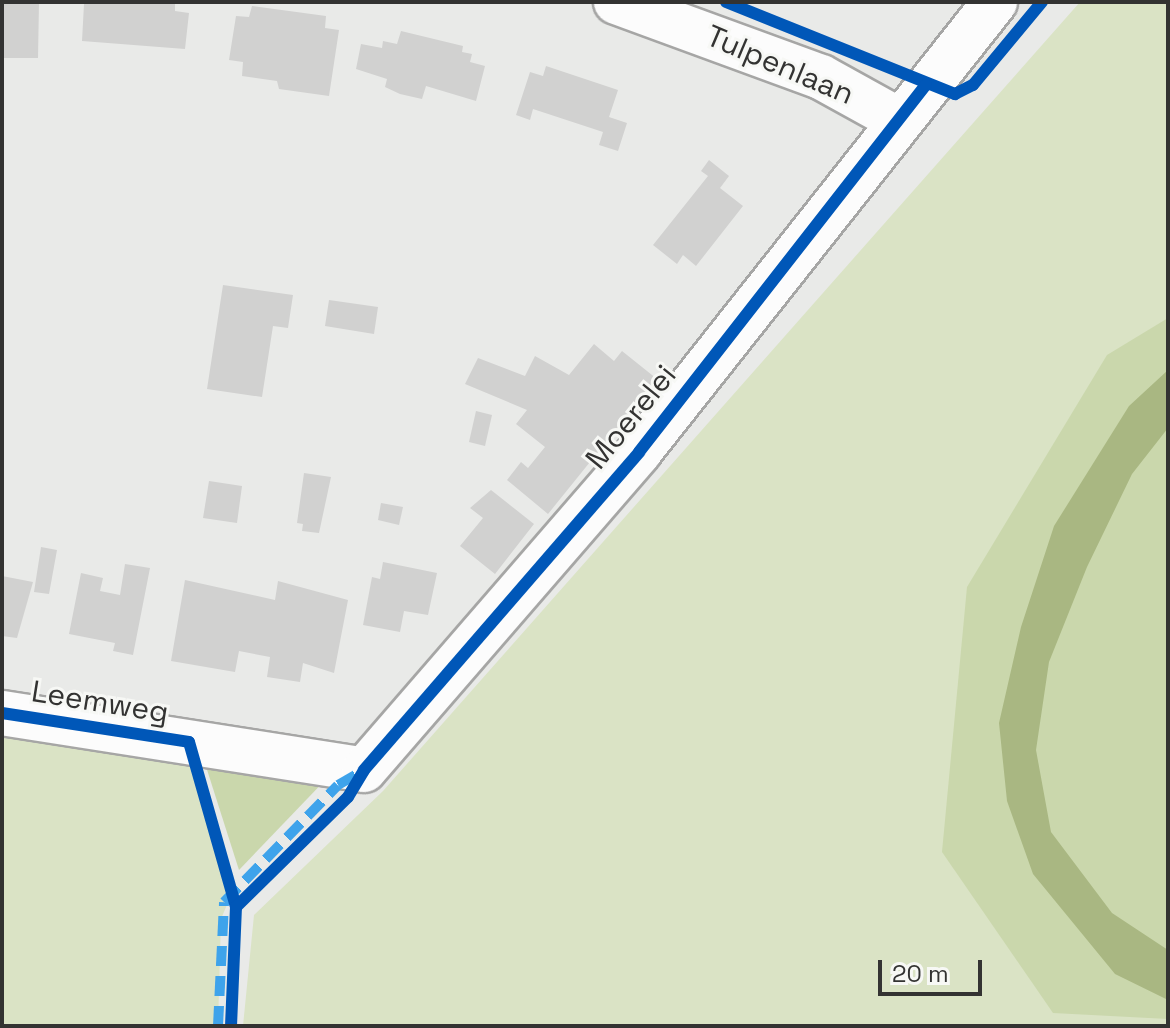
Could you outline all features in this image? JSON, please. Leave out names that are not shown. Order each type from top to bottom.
[{"type":"street","name":"Tulpenlaan","points":[[616,2],[821,77],[897,119]]},
{"type":"street","name":"Moerelei","points":[[364,770],[639,452],[897,119],[995,2]]},
{"type":"street","name":"Leemweg","points":[[2,713],[364,770]]},
{"type":"shaded area","points":[[1080,2],[1168,2],[1168,1026],[243,1026],[254,915],[383,791]]},
{"type":"shaded area","points":[[1168,318],[1168,1019],[1053,1013],[942,852],[967,587],[1107,355]]},
{"type":"shaded area","points":[[1168,370],[1168,428],[1132,474],[1087,567],[1049,662],[1036,750],[1051,832],[1112,913],[1168,950],[1166,999],[1115,974],[1033,874],[1007,801],[999,723],[1021,627],[1054,526],[1129,406]]},
{"type":"shaded area","points":[[2,713],[189,742],[234,888],[221,919],[218,1026],[2,1026]]},
{"type":"shaded area","points":[[202,754],[331,774],[239,870]]},
{"type":"building","points":[[2,2],[39,2],[38,58],[2,58]]},
{"type":"building","points":[[175,2],[175,11],[189,13],[185,49],[82,41],[84,4]]},
{"type":"building","points":[[252,6],[326,16],[325,28],[339,30],[329,96],[279,89],[277,81],[242,76],[243,62],[229,60],[236,16],[249,17]]},
{"type":"building","points":[[401,31],[463,46],[462,52],[472,54],[470,62],[485,66],[476,101],[426,86],[422,99],[400,94],[385,87],[387,79],[356,69],[361,44],[382,48],[383,41],[397,44]]},
{"type":"building","points":[[546,66],[618,90],[609,117],[627,123],[618,151],[599,145],[603,132],[533,109],[530,120],[516,115],[530,72],[543,76]]},
{"type":"building","points":[[709,160],[729,176],[720,188],[743,206],[696,266],[683,255],[677,264],[653,245],[708,176],[701,171]]},
{"type":"building","points":[[223,285],[293,295],[288,328],[273,326],[262,397],[207,389]]},
{"type":"building","points":[[329,300],[378,307],[374,334],[325,326]]},
{"type":"building","points":[[594,344],[614,361],[622,351],[657,379],[548,514],[507,480],[521,462],[528,468],[545,447],[516,424],[527,410],[465,384],[478,358],[525,376],[535,356],[569,375]]},
{"type":"building","points":[[476,411],[492,415],[485,446],[469,442]]},
{"type":"building","points":[[304,473],[331,477],[319,533],[302,531],[303,524],[297,523]]},
{"type":"building","points":[[209,481],[242,486],[237,523],[203,518]]},
{"type":"building","points":[[491,490],[534,524],[495,574],[460,546],[483,518],[470,508]]},
{"type":"building","points":[[381,503],[403,507],[399,525],[378,520]]},
{"type":"building","points":[[41,547],[57,550],[49,594],[34,592]]},
{"type":"building","points":[[383,562],[437,573],[428,615],[404,611],[400,632],[363,625],[372,577],[380,579]]},
{"type":"building","points":[[125,564],[150,568],[133,655],[113,651],[115,643],[69,634],[81,573],[103,578],[100,591],[120,595]]},
{"type":"building","points":[[2,576],[33,582],[17,638],[2,636]]},
{"type":"building","points":[[185,580],[275,600],[278,581],[348,600],[334,673],[303,663],[300,682],[267,677],[270,657],[239,651],[235,672],[171,661]]},
{"type":"marked path","points":[[218,1026],[224,902],[338,785],[357,774]]},
{"type":"cycle path","points":[[726,2],[955,94],[973,85],[1042,2]]},
{"type":"cycle path","points":[[231,1026],[236,907],[348,797],[364,770],[639,452],[926,85]]},
{"type":"cycle path","points":[[2,713],[189,742],[236,907]]}]
